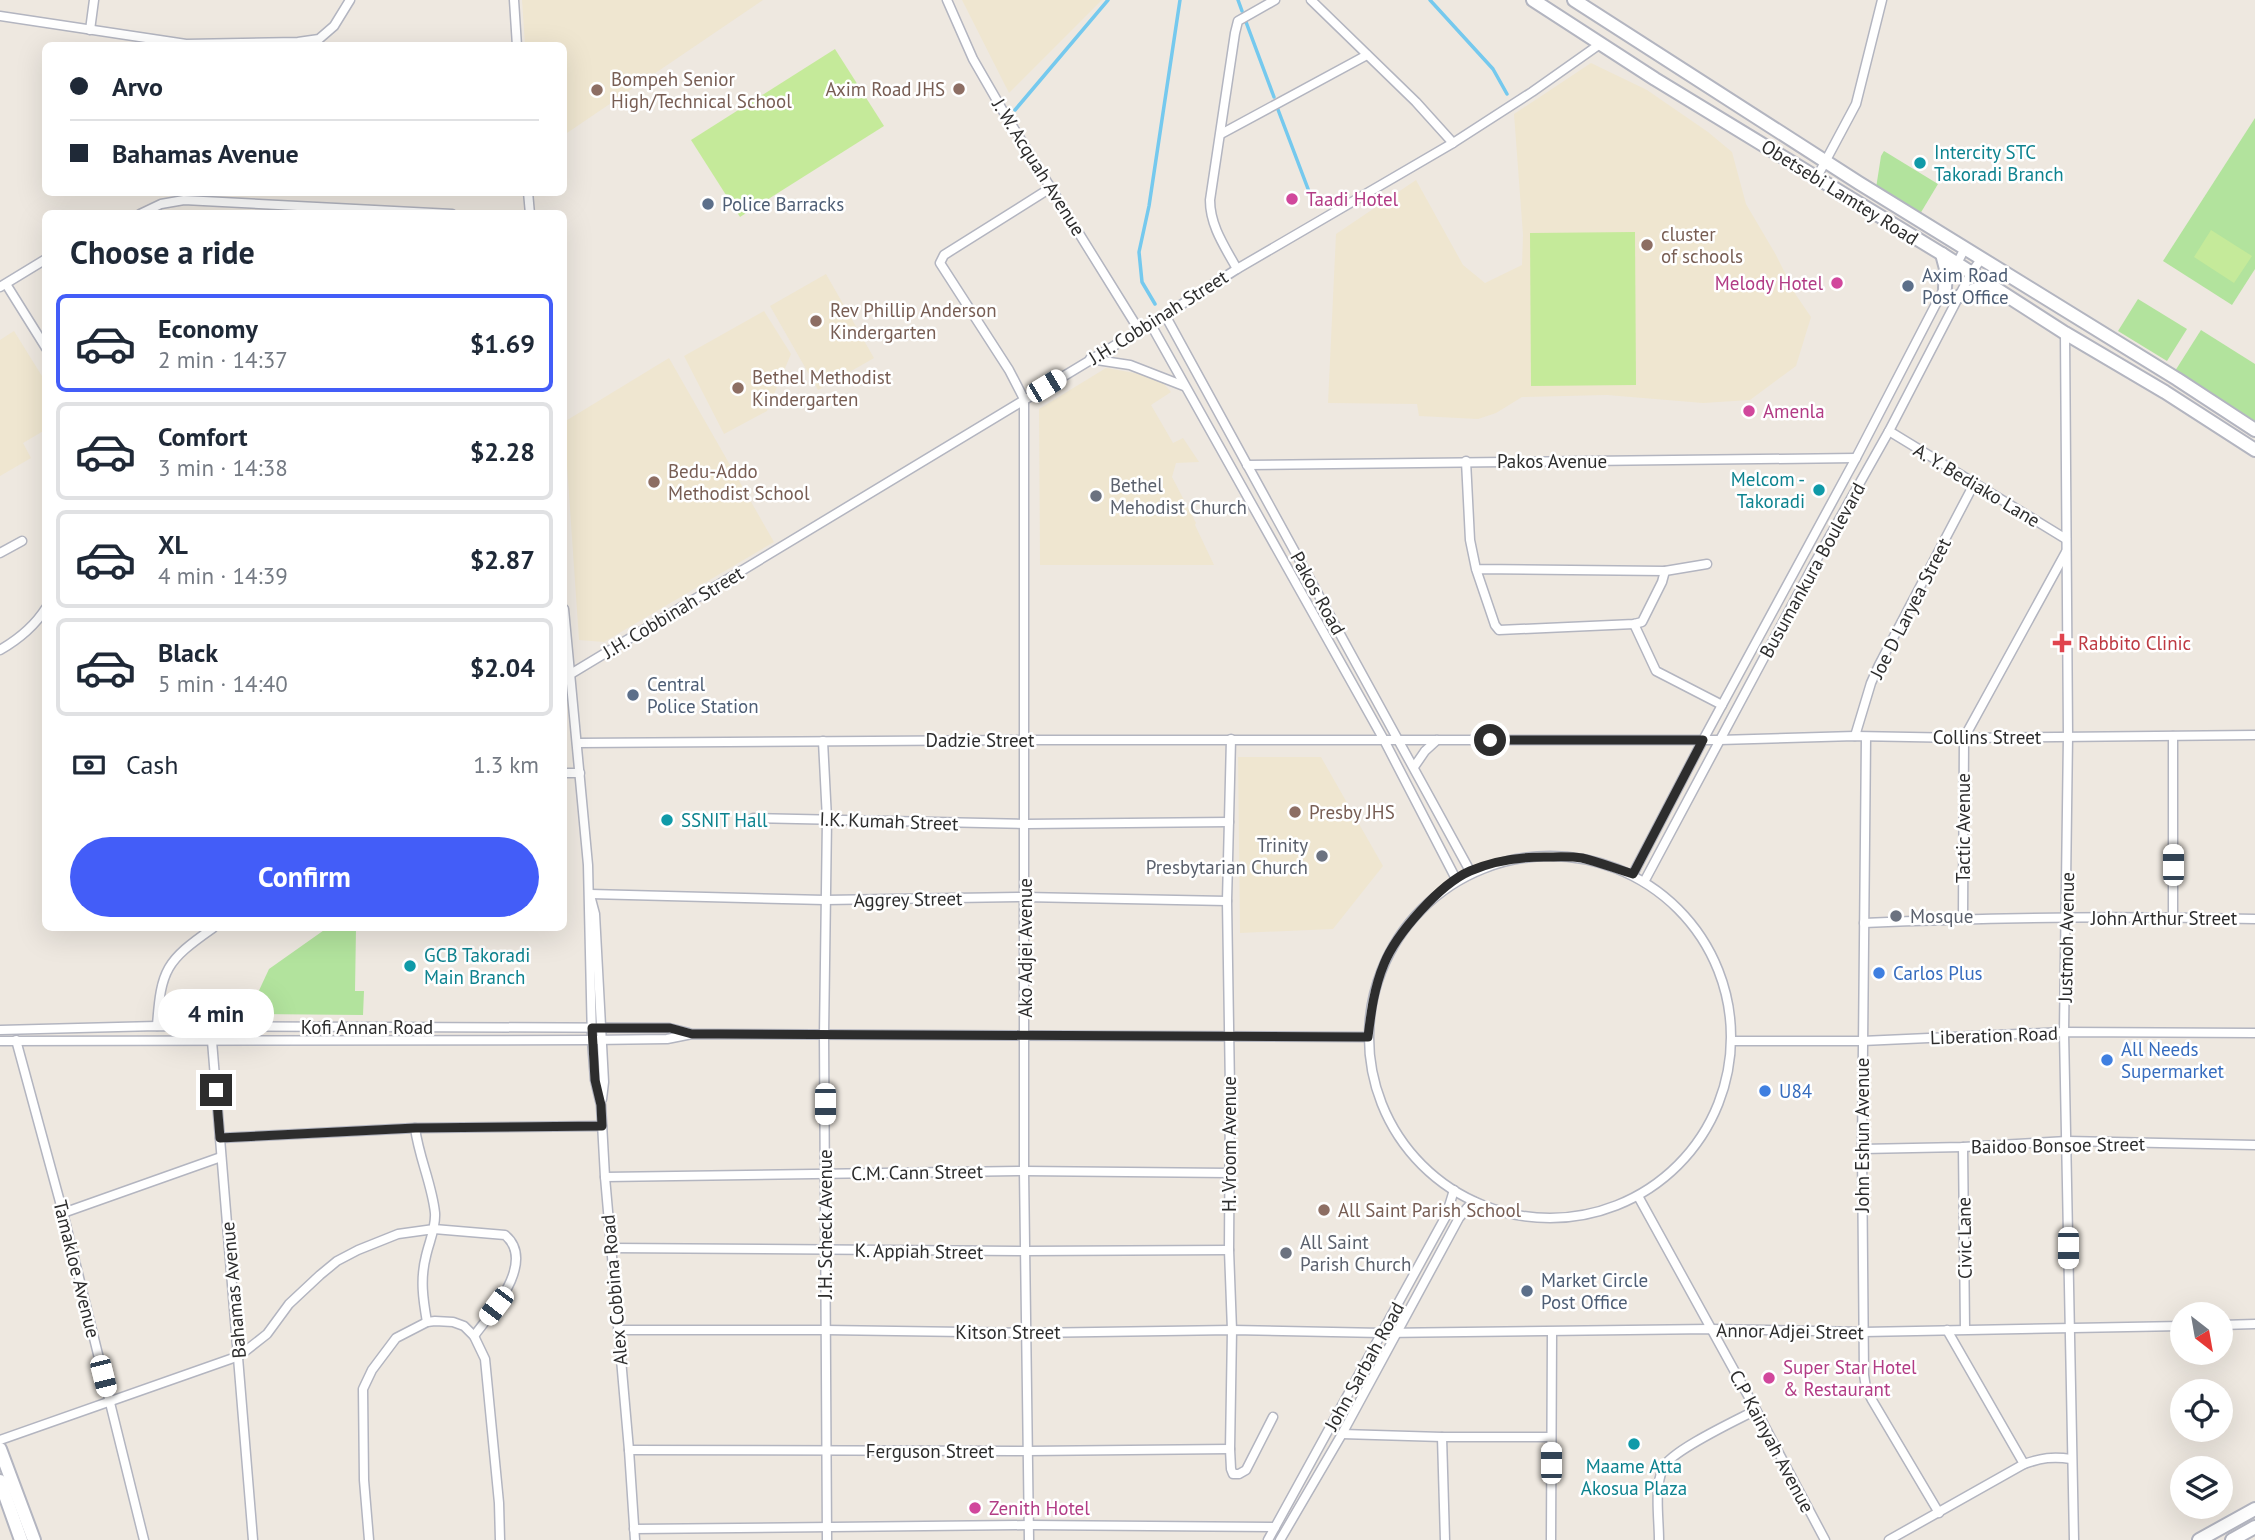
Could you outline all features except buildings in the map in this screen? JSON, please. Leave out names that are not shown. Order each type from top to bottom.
[{"type":"main road","name":"Obetsebi Lamtey Road","points":[[1533,0],[2255,450]]},
{"type":"main road","name":"Obetsebi Lamtey Road","points":[[1574,0],[2255,430]]},
{"type":"main road","points":[[1942,254],[1946,270],[1945,288]]},
{"type":"main road","points":[[1960,296],[1981,287],[1995,288]]},
{"type":"main road","points":[[0,1450],[34,1540]]},
{"type":"main road","points":[[0,1481],[21,1540]]},
{"type":"main road","points":[[2199,1540],[2255,1509]]},
{"type":"main road","points":[[2232,1540],[2255,1527]]},
{"type":"street","points":[[90,30],[94,0]]},
{"type":"street","points":[[298,42],[319,39],[334,26],[350,0]]},
{"type":"street","points":[[514,0],[517,42]]},
{"type":"street","name":"J. W. Acquah Avenue","points":[[947,0],[973,59],[1139,330]]},
{"type":"street","points":[[1237,269],[1210,213],[1221,134],[1238,21],[1275,0]]},
{"type":"street","points":[[1311,0],[1416,102],[1453,143]]},
{"type":"street","points":[[1817,177],[1856,104],[1882,0]]},
{"type":"street","points":[[0,16],[172,42]]},
{"type":"street","name":"J.H. Cobbinah Street","points":[[569,675],[1237,269],[1453,143],[1600,44]]},
{"type":"street","points":[[1221,134],[1367,55]]},
{"type":"street","points":[[1024,399],[1009,370],[940,263],[943,255],[1052,187]]},
{"type":"street","points":[[148,210],[161,204],[184,200],[350,210]]},
{"type":"street","name":"Busumankura Boulevard","points":[[1633,874],[1965,248]]},
{"type":"street","name":"Busumankura Boulevard","points":[[1644,882],[1971,273],[1982,258]]},
{"type":"street","points":[[42,261],[3,285],[42,342]]},
{"type":"street","name":"Pakos Road","points":[[1165,315],[1471,871]]},
{"type":"street","name":"Pakos Road","points":[[1150,323],[1384,740],[1456,879]]},
{"type":"street","name":"Justmoh Avenue","points":[[2065,333],[2068,736],[2064,1032],[2074,1540]]},
{"type":"street","points":[[1090,359],[1129,365],[1185,386]]},
{"type":"street","name":"Ako Adjei Avenue","points":[[1024,399],[1024,1171],[1029,1540]]},
{"type":"street","name":"A. Y. Bediako Lane","points":[[1889,430],[2066,539]]},
{"type":"street","name":"Pakos Avenue","points":[[1247,465],[1856,458]]},
{"type":"street","points":[[1466,461],[1470,540],[1476,569],[1499,630],[1642,622],[1665,571]]},
{"type":"street","name":"Joe D Laryea Street","points":[[1855,736],[1871,683],[1974,484]]},
{"type":"street","points":[[0,553],[22,541]]},
{"type":"street","points":[[1964,738],[2066,552]]},
{"type":"street","points":[[1476,569],[1665,571],[1707,564]]},
{"type":"street","points":[[0,650],[24,635],[42,614]]},
{"type":"street","points":[[1634,624],[1656,671],[1722,705]]},
{"type":"street","name":"Alex Cobbina Road","points":[[567,649],[590,894],[596,914],[595,1080],[601,1105],[604,1177],[635,1540]]},
{"type":"street","name":"Collins Street","points":[[1703,740],[1855,736],[1964,738],[2255,735]]},
{"type":"street","points":[[2173,917],[2174,736]]},
{"type":"street","name":"John Eshun Avenue","points":[[1866,737],[1862,1041],[1864,1375],[1866,1388],[1939,1513]]},
{"type":"street","name":"Tactic Avenue","points":[[1962,918],[1964,738]]},
{"type":"street","name":"H. Vroom Avenue","points":[[1231,739],[1227,901],[1230,1089],[1228,1250],[1232,1330],[1230,1449],[1233,1475],[1239,1475],[1245,1470],[1273,1417]]},
{"type":"street","points":[[1384,740],[1703,740]]},
{"type":"street","name":"Dadzie Street","points":[[577,743],[1384,740]]},
{"type":"street","points":[[1414,767],[1437,740]]},
{"type":"street","name":"J.H. Scheck Avenue","points":[[823,741],[827,818],[824,1035],[827,1540]]},
{"type":"street","points":[[567,773],[580,773]]},
{"type":"street","name":"I.K. Kumah Street","points":[[753,818],[1026,824],[1229,822]]},
{"type":"street","points":[[1524,857],[1580,858],[1633,874],[1675,904],[1707,943],[1727,991],[1732,1041],[1725,1088],[1705,1131],[1676,1168],[1638,1196],[1604,1210],[1568,1217],[1531,1218],[1496,1210],[1454,1190],[1424,1168],[1395,1132],[1376,1090],[1368,1037],[1372,1002],[1385,962],[1406,926],[1456,879],[1471,871],[1524,857]]},
{"type":"street","name":"Aggrey Street","points":[[590,894],[825,900],[1024,897],[1227,901]]},
{"type":"street","name":"John Arthur Street","points":[[1864,923],[1962,918],[2255,919]]},
{"type":"street","points":[[157,1026],[163,976],[182,950],[209,931]]},
{"type":"street","name":"Kofi Annan Road","points":[[0,1030],[157,1026],[670,1028],[692,1034]]},
{"type":"street","name":"Liberation Road","points":[[1732,1041],[1862,1041],[2064,1032],[2255,1033]]},
{"type":"street","name":"Kofi Annan Road","points":[[0,1041],[597,1040],[667,1039],[692,1034],[1368,1037]]},
{"type":"street","name":"Tamakloe Avenue","points":[[16,1040],[63,1213],[144,1540]]},
{"type":"street","name":"Bahamas Avenue","points":[[212,1041],[253,1540]]},
{"type":"street","points":[[220,1138],[415,1128],[602,1126]]},
{"type":"street","points":[[415,1128],[435,1216],[421,1290],[426,1322]]},
{"type":"street","name":"Baidoo Bonsoe Street","points":[[1862,1149],[2067,1141],[2255,1145]]},
{"type":"street","name":"Civic Lane","points":[[1963,1147],[1965,1329]]},
{"type":"street","points":[[63,1213],[221,1157]]},
{"type":"street","name":"C.M. Cann Street","points":[[604,1177],[1024,1171],[1229,1173]]},
{"type":"street","name":"John Sarbah Road","points":[[1268,1540],[1446,1216],[1454,1190]]},
{"type":"street","name":"C.P Kainyah Avenue","points":[[1638,1196],[1825,1540]]},
{"type":"street","name":"John Sarbah Road","points":[[1280,1540],[1342,1434],[1459,1218],[1475,1202]]},
{"type":"street","points":[[0,1440],[239,1356],[260,1342],[289,1304],[337,1261],[398,1234],[434,1229],[505,1235],[511,1241],[514,1272],[508,1291],[474,1336]]},
{"type":"street","name":"K. Appiah Street","points":[[610,1248],[1228,1250]]},
{"type":"street","points":[[369,1540],[364,1480],[363,1389],[372,1370],[397,1338],[426,1322],[453,1322],[464,1326],[474,1336],[485,1359],[500,1540]]},
{"type":"street","points":[[2233,1325],[2255,1324]]},
{"type":"street","name":"Annor Adjei Street","points":[[1398,1331],[1711,1329],[1863,1332],[2170,1326]]},
{"type":"street","name":"Kitson Street","points":[[618,1330],[1028,1333],[1398,1331]]},
{"type":"street","points":[[1947,1330],[2024,1464]]},
{"type":"street","points":[[1551,1540],[1552,1332]]},
{"type":"street","points":[[1660,1540],[1659,1486],[1663,1466],[1679,1452],[1756,1410]]},
{"type":"street","points":[[1342,1434],[1551,1437]]},
{"type":"street","points":[[1442,1437],[1445,1540]]},
{"type":"street","name":"Ferguson Street","points":[[629,1450],[826,1452],[1230,1449]]},
{"type":"street","points":[[1889,1540],[2024,1464],[2042,1458],[2071,1459]]},
{"type":"street","points":[[634,1529],[1030,1525],[1275,1527]]},
{"type":"shaded area","name":"Bompeh Senior High/Technical School","points":[[522,0],[763,0],[567,133],[567,42],[525,42]]},
{"type":"shaded area","points":[[962,0],[1102,0],[1009,93]]},
{"type":"shaded area","name":"cluster of schools","points":[[1591,63],[1647,90],[1732,152],[1746,204],[1811,317],[1796,366],[1750,400],[1703,403],[1607,395],[1522,397],[1496,413],[1478,419],[1419,416],[1417,404],[1328,403],[1336,234],[1416,180],[1463,265],[1485,283],[1522,265],[1523,235],[1514,114]]},
{"type":"shaded area","name":"Rev Phillip Anderson Kindergarten","points":[[826,274],[874,358],[818,390],[770,306]]},
{"type":"shaded area","name":"Bethel Methodist Kindergarten","points":[[764,311],[791,354],[767,411],[724,434],[684,356]]},
{"type":"shaded area","points":[[14,331],[42,376],[42,432],[23,443],[31,458],[0,476],[0,340]]},
{"type":"shaded area","name":"Bedu-Addo Methodist School","points":[[669,358],[774,542],[604,642],[579,640],[567,466],[567,420]]},
{"type":"shaded area","points":[[1106,368],[1158,377],[1171,392],[1151,405],[1173,443],[1183,438],[1199,462],[1176,463],[1172,477],[1214,565],[1040,565],[1039,409]]},
{"type":"shaded area","name":"Presby JHS","points":[[1238,757],[1321,757],[1383,866],[1333,929],[1240,933]]},
{"type":"green space","points":[[835,49],[884,126],[740,217],[691,140]]},
{"type":"green space","points":[[2255,118],[2255,269],[2232,305],[2163,261]]},
{"type":"green space","points":[[1884,151],[1938,184],[1920,214],[1876,188]]},
{"type":"green space","points":[[2211,230],[2252,256],[2234,283],[2194,257]]},
{"type":"green space","points":[[1635,232],[1636,385],[1531,386],[1530,233]]},
{"type":"green space","points":[[2138,299],[2187,329],[2167,361],[2118,331]]},
{"type":"green space","points":[[2201,330],[2255,364],[2255,421],[2175,371]]},
{"type":"green space","points":[[323,931],[356,931],[355,991],[364,991],[363,1015],[248,1014],[269,969]]},
{"type":"waterway","points":[[1015,110],[1108,0]]},
{"type":"waterway","points":[[1155,304],[1142,282],[1139,252],[1149,206],[1180,0]]},
{"type":"waterway","points":[[1238,0],[1242,11]]},
{"type":"waterway","points":[[1430,0],[1493,69],[1507,94]]},
{"type":"waterway","points":[[1246,22],[1274,97]]},
{"type":"waterway","points":[[1277,107],[1313,202]]},
{"type":"place","name":"Axim Road JHS","points":[[959,89]]},
{"type":"place","name":"Bompeh Senior High/Technical School","points":[[597,90]]},
{"type":"place","name":"Intercity STC Takoradi Branch","points":[[1920,163]]},
{"type":"place","name":"Taadi Hotel","points":[[1292,199]]},
{"type":"place","name":"Police Barracks","points":[[708,204]]},
{"type":"place","name":"cluster of schools","points":[[1647,245]]},
{"type":"place","name":"Melody Hotel","points":[[1837,283]]},
{"type":"place","name":"Axim Road Post Office","points":[[1908,286]]},
{"type":"place","name":"Rev Phillip Anderson Kindergarten","points":[[816,321]]},
{"type":"place","name":"Bethel Methodist Kindergarten","points":[[738,388]]},
{"type":"place","name":"Amenla","points":[[1749,411]]},
{"type":"place","name":"Bedu-Addo Methodist School","points":[[654,482]]},
{"type":"place","name":"Melcom - Takoradi","points":[[1819,490]]},
{"type":"place","name":"Bethel Mehodist Church","points":[[1096,496]]},
{"type":"place","name":"Rabbito Clinic","points":[[2062,643]]},
{"type":"place","name":"Central Police Station","points":[[633,695]]},
{"type":"place","name":"Presby JHS","points":[[1295,812]]},
{"type":"place","name":"SSNIT Hall","points":[[667,820]]},
{"type":"place","name":"Trinity Presbytarian Church","points":[[1322,856]]},
{"type":"place","name":"Mosque","points":[[1896,916]]},
{"type":"place","name":"GCB Takoradi Main Branch","points":[[410,966]]},
{"type":"place","name":"Carlos Plus","points":[[1879,973]]},
{"type":"place","name":"All Needs Supermarket","points":[[2107,1060]]},
{"type":"place","name":"U84","points":[[1765,1091]]},
{"type":"place","name":"All Saint Parish School","points":[[1324,1210]]},
{"type":"place","name":"All Saint Parish Church","points":[[1286,1253]]},
{"type":"place","name":"Market Circle Post Office","points":[[1527,1291]]},
{"type":"place","name":"Super Star Hotel & Restaurant","points":[[1769,1378]]},
{"type":"place","name":"Maame Atta Akosua Plaza","points":[[1634,1444]]},
{"type":"place","name":"Zenith Hotel","points":[[975,1508]]},
{"type":"route","points":[[216,1090],[220,1138],[415,1128],[602,1126],[601,1105],[595,1080],[592,1028],[670,1028],[692,1034],[1368,1037],[1372,1002],[1385,962],[1406,926],[1436,896],[1456,879],[1471,871],[1524,857],[1580,858],[1633,874],[1703,740],[1490,740]]}]
